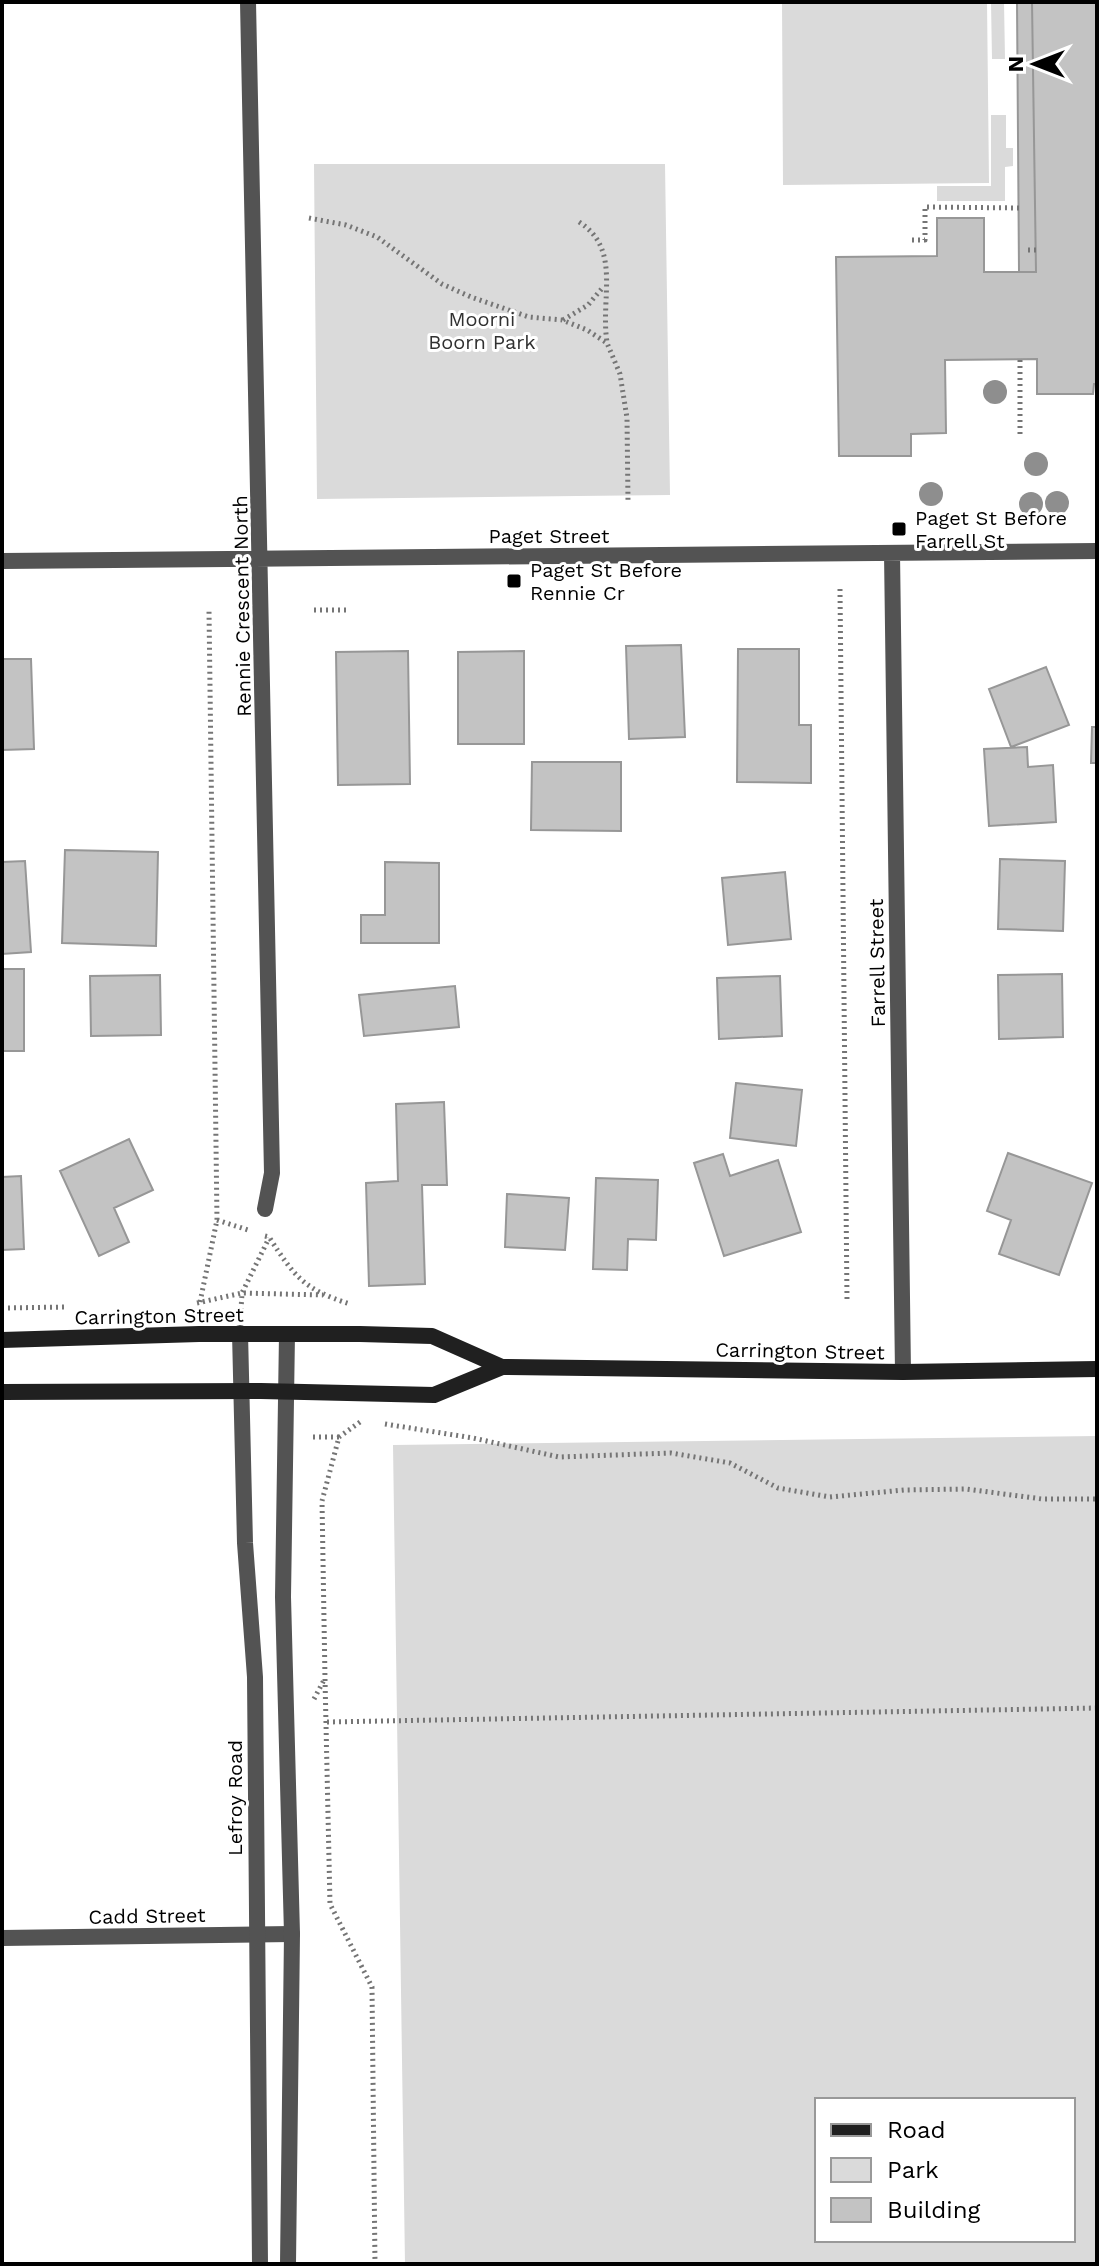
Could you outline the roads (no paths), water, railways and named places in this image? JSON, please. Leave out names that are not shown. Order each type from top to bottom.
[{"type":"main road","name":"Carrington Street","points":[[2,1340],[240,1333],[432,1336],[502,1367]]},
{"type":"main road","name":"Carrington Street","points":[[2,1392],[287,1391],[434,1395],[502,1367],[903,1372],[1097,1369]]},
{"type":"street","name":"Rennie Crescent North","points":[[248,2],[272,1173],[265,1209]]},
{"type":"street","name":"Paget Street","points":[[2,561],[1097,551]]},
{"type":"street","name":"Farrell Street","points":[[892,553],[903,1372]]},
{"type":"street","name":"Lefroy Road","points":[[240,1333],[245,1543],[255,1677],[260,2264]]},
{"type":"street","points":[[287,1334],[283,1597],[292,1934],[288,2264]]},
{"type":"street","name":"Cadd Street","points":[[2,1938],[292,1934]]},
{"type":"place","name":"Paget St Before Farrell St","points":[[899,529]]},
{"type":"place","name":"Paget St Before Rennie Cr","points":[[514,581]]},
{"type":"park label","name":"Moorni Boorn Park","points":[[482,330]]}]
